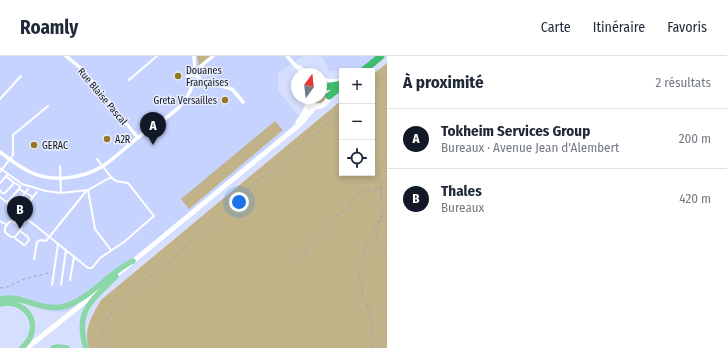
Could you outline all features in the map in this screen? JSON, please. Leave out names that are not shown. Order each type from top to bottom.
[{"type":"highway","points":[[366,68],[380,56]]},
{"type":"highway","points":[[327,86],[339,86]]},
{"type":"highway","points":[[329,96],[339,88]]},
{"type":"main road","points":[[311,104],[323,106],[327,102],[329,96],[327,91]]},
{"type":"main road","points":[[293,130],[305,112],[308,104]]},
{"type":"main road","points":[[27,348],[293,130],[317,106]]},
{"type":"main road","points":[[0,299],[14,298],[57,308],[66,306],[75,303],[125,264],[133,261]]},
{"type":"main road","points":[[86,348],[82,328],[84,313],[89,304],[116,276]]},
{"type":"main road","points":[[0,304],[11,302],[20,306],[26,310],[31,318],[33,326],[32,334],[22,348]]},
{"type":"main road","points":[[53,348],[67,348]]},
{"type":"street","name":"Rue Blaise Pascal","points":[[66,56],[83,70],[138,138]]},
{"type":"street","points":[[194,56],[194,76]]},
{"type":"street","points":[[195,71],[214,56]]},
{"type":"street","points":[[287,56],[298,68]]},
{"type":"street","points":[[363,68],[380,56]]},
{"type":"street","points":[[291,60],[296,68]]},
{"type":"street","points":[[291,60],[301,68]]},
{"type":"street","points":[[200,80],[197,83],[189,80],[187,77],[190,74],[199,77],[200,80],[232,89],[243,102]]},
{"type":"street","points":[[327,80],[339,80]]},
{"type":"street","points":[[0,152],[28,172],[37,175],[66,178],[89,173],[103,166],[179,107],[189,94],[193,82]]},
{"type":"lane","points":[[129,80],[157,56]]},
{"type":"lane","points":[[0,99],[21,76]]},
{"type":"lane","points":[[33,197],[19,189],[20,186],[1,170],[13,155],[13,135],[48,106]]},
{"type":"lane","points":[[0,197],[88,268],[92,268],[100,258],[124,242],[154,216],[128,183],[116,181],[97,159]]},
{"type":"lane","points":[[60,166],[61,193]]},
{"type":"lane","points":[[0,183],[7,175]]},
{"type":"lane","points":[[7,175],[22,184],[46,191],[61,193],[88,190]]},
{"type":"lane","points":[[34,259],[37,242],[40,240],[46,241],[88,190],[111,177]]},
{"type":"lane","points":[[0,190],[2,193],[5,193],[14,182]]},
{"type":"lane","points":[[7,202],[19,189]]},
{"type":"lane","points":[[28,189],[16,204],[17,207],[22,210],[24,210],[37,192]]},
{"type":"lane","points":[[88,190],[95,229],[111,250]]},
{"type":"lane","points":[[0,221],[7,225]]},
{"type":"lane","points":[[12,221],[22,228],[15,237],[12,237],[4,230],[7,225],[12,221]]},
{"type":"lane","points":[[16,239],[24,245],[29,240],[28,237],[20,231]]},
{"type":"lane","points":[[52,285],[58,244]]},
{"type":"lane","points":[[61,285],[66,250]]},
{"type":"lane","points":[[70,280],[74,257]]},
{"type":"path","points":[[375,85],[387,76]]},
{"type":"path","points":[[102,348],[102,326],[113,311],[133,290],[178,254],[255,182],[275,169],[339,114]]},
{"type":"path","points":[[387,159],[379,163],[378,168],[382,187],[383,209],[377,228],[376,242],[387,257]]},
{"type":"path","points":[[300,262],[309,243],[332,224],[337,215],[348,209],[356,195],[362,192],[387,187]]},
{"type":"path","points":[[372,348],[370,341],[373,329],[358,272],[374,228],[381,218]]},
{"type":"path","points":[[0,288],[7,287],[24,279],[54,271]]},
{"type":"shaded area","points":[[0,56],[303,56],[278,73],[278,90],[299,117],[276,147],[80,310],[54,312],[28,304],[3,300],[0,301]]},
{"type":"shaded area","points":[[197,56],[211,56],[199,66]]},
{"type":"shaded area","points":[[318,56],[385,56],[371,68],[339,68],[339,71],[329,71],[323,58]]},
{"type":"shaded area","points":[[387,63],[387,348],[89,348],[87,335],[89,323],[101,300],[339,102],[339,176],[375,176],[375,73]]},
{"type":"shaded area","points":[[275,121],[283,130],[189,209],[181,199]]},
{"type":"place","name":"Douanes Françaises","points":[[178,76]]},
{"type":"place","name":"Greta Versailles","points":[[225,100]]},
{"type":"place","name":"A2R","points":[[107,139]]},
{"type":"place","name":"GERAC","points":[[34,145]]},
{"type":"place","name":"Tokheim Services Group","points":[[153,145]]},
{"type":"place","name":"Thales","points":[[20,229]]}]
